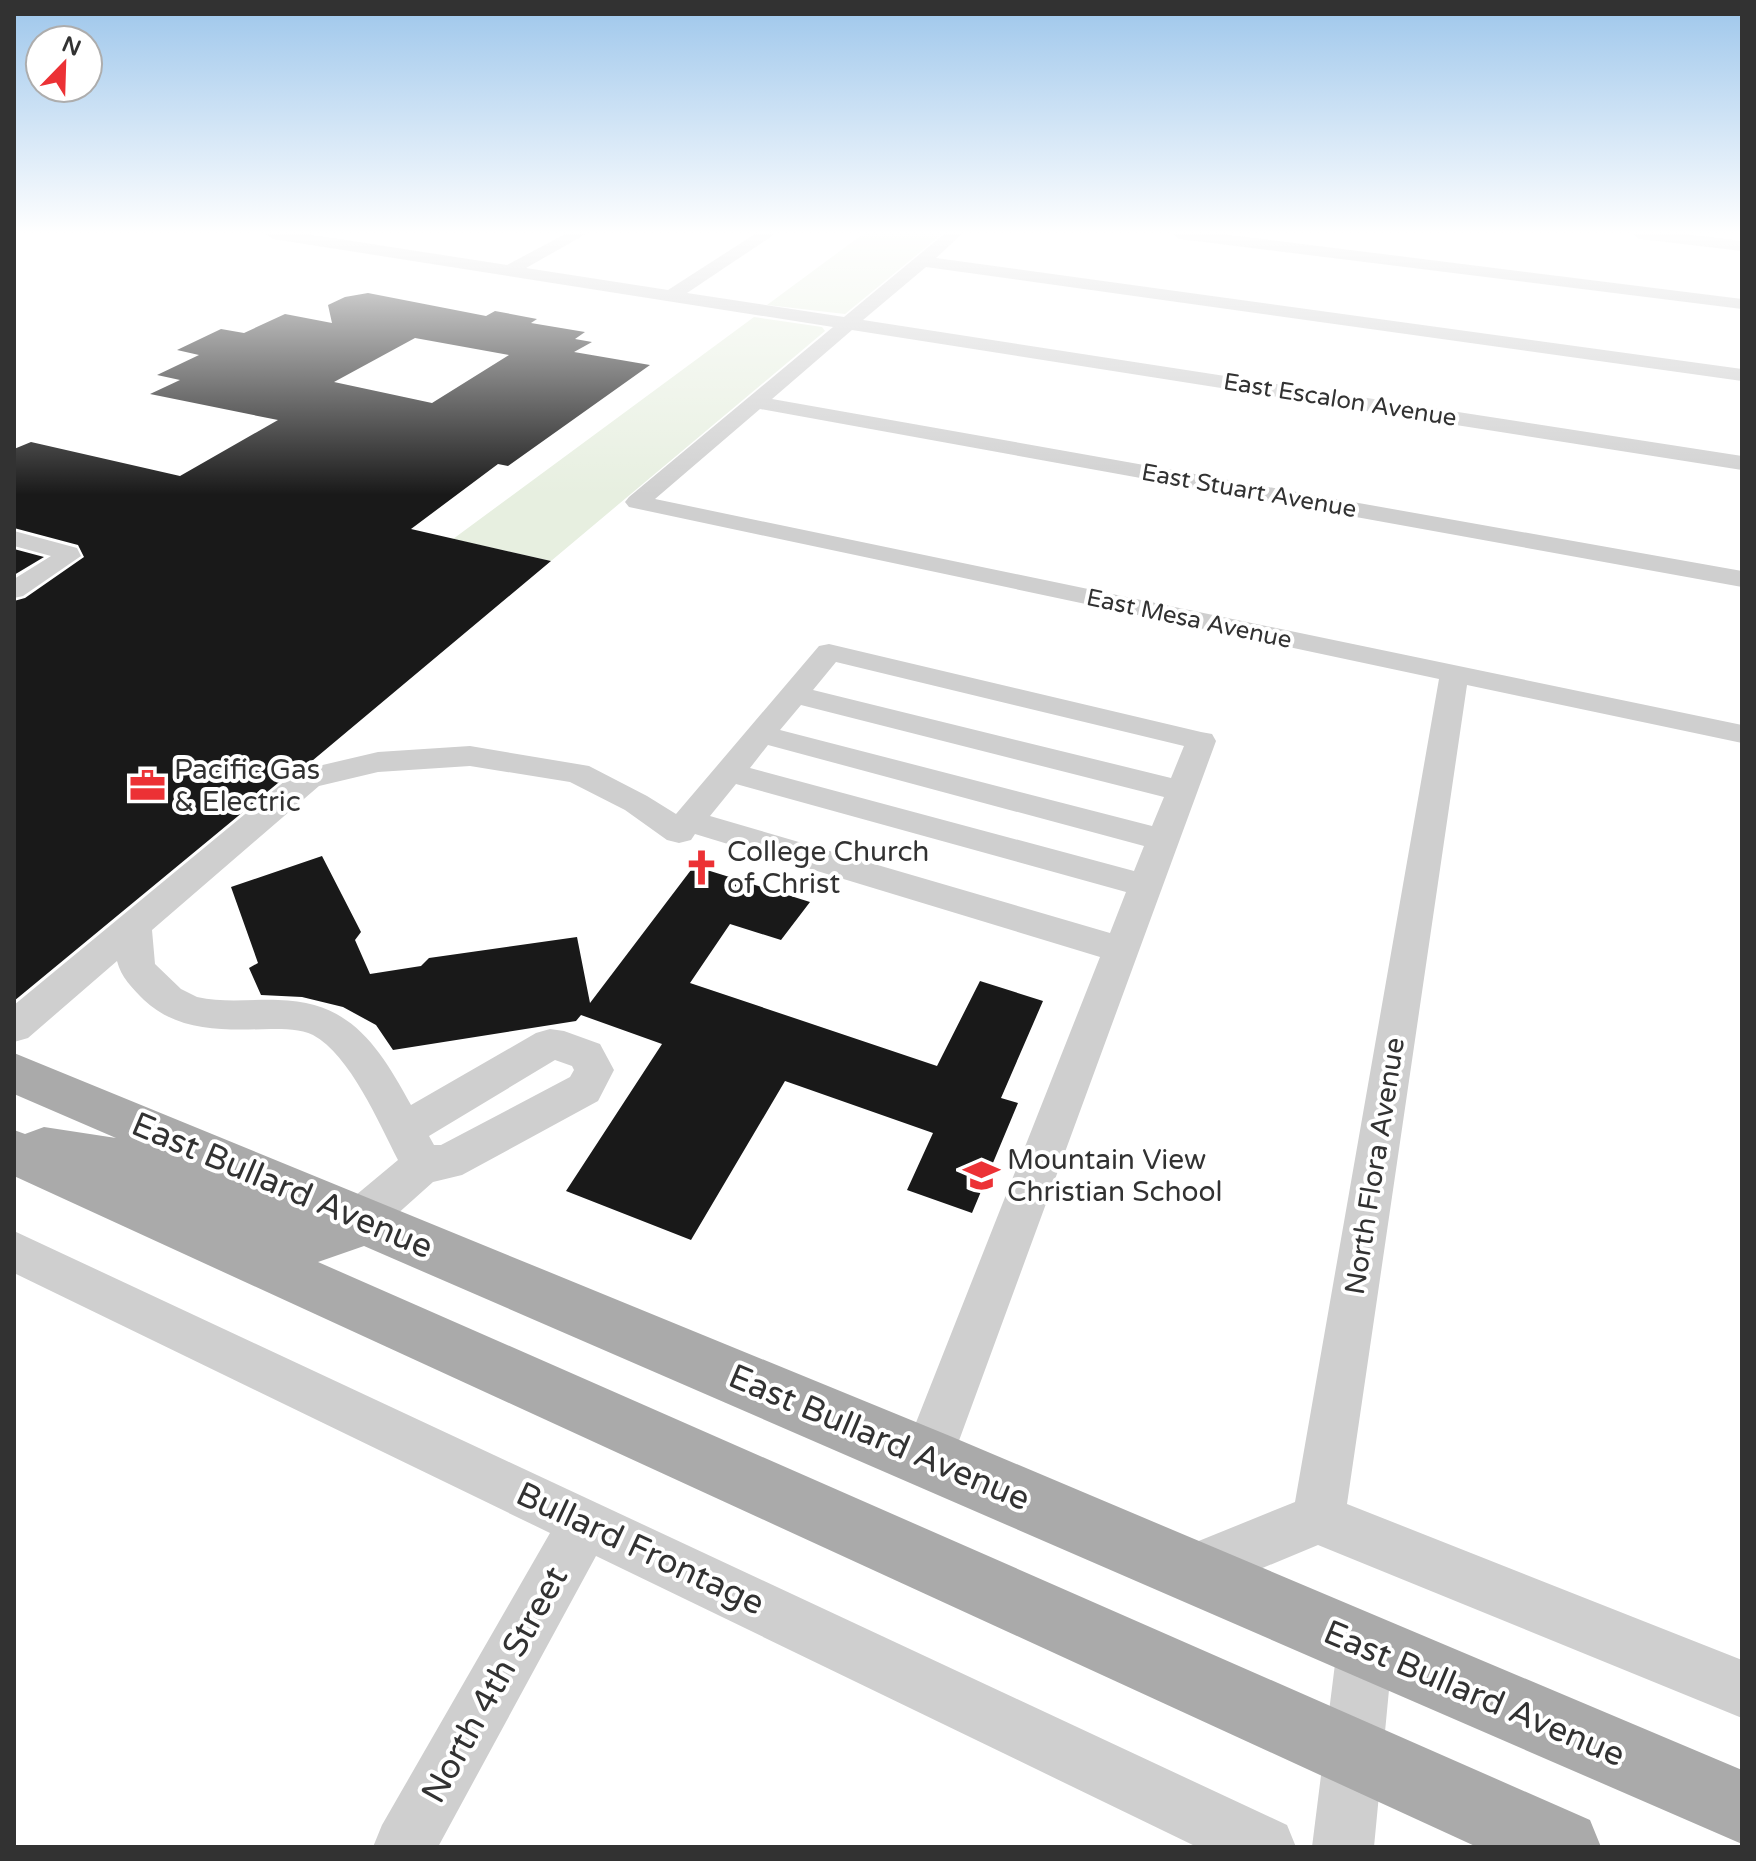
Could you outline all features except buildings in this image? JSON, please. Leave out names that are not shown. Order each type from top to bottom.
[{"type":"main road","name":"East Bullard Avenue","points":[[14,1073],[928,1458],[1365,1648],[1742,1807]]},
{"type":"main road","points":[[14,1144],[125,1162],[299,1238],[318,1239],[341,1233],[360,1219]]},
{"type":"main road","points":[[14,1152],[1563,1847]]},
{"type":"street","name":"East Escalon Avenue","points":[[828,321],[1742,463]]},
{"type":"street","points":[[755,402],[852,321]]},
{"type":"street","points":[[1348,321],[1742,376]]},
{"type":"street","name":"East Mesa Avenue","points":[[755,402],[637,502],[1742,734]]},
{"type":"street","name":"East Stuart Avenue","points":[[755,402],[1742,579]]},
{"type":"street","points":[[14,538],[68,553],[68,556],[14,590]]},
{"type":"street","points":[[14,1027],[308,778],[378,762],[470,756],[578,773],[636,803],[679,832],[829,652],[1201,741],[928,1458]]},
{"type":"street","name":"North Flora Avenue","points":[[1318,1519],[1454,674]]},
{"type":"street","points":[[794,694],[1182,791]]},
{"type":"street","points":[[761,734],[1164,840]]},
{"type":"street","points":[[729,772],[1146,886]]},
{"type":"street","points":[[689,821],[1122,950]]},
{"type":"street","points":[[134,924],[137,967],[161,997],[188,1010],[231,1018],[294,1014],[327,1024],[349,1040],[413,1147],[360,1219]]},
{"type":"street","name":"Bullard Frontage","points":[[22,1266],[585,1523],[1265,1847]]},
{"type":"street","points":[[1188,1572],[1318,1519],[1742,1689]]},
{"type":"street","name":"North 4th Street","points":[[404,1847],[585,1523]]},
{"type":"street","points":[[1343,1847],[1365,1648]]},
{"type":"green space","points":[[749,321],[780,321],[822,327],[825,331],[551,561],[453,539]]},
{"type":"place","name":"Pacific Gas & Electric","points":[[148,786]]},
{"type":"place","name":"College Church of Christ","points":[[701,868]]},
{"type":"place","name":"Mountain View Christian School","points":[[981,1176]]}]
